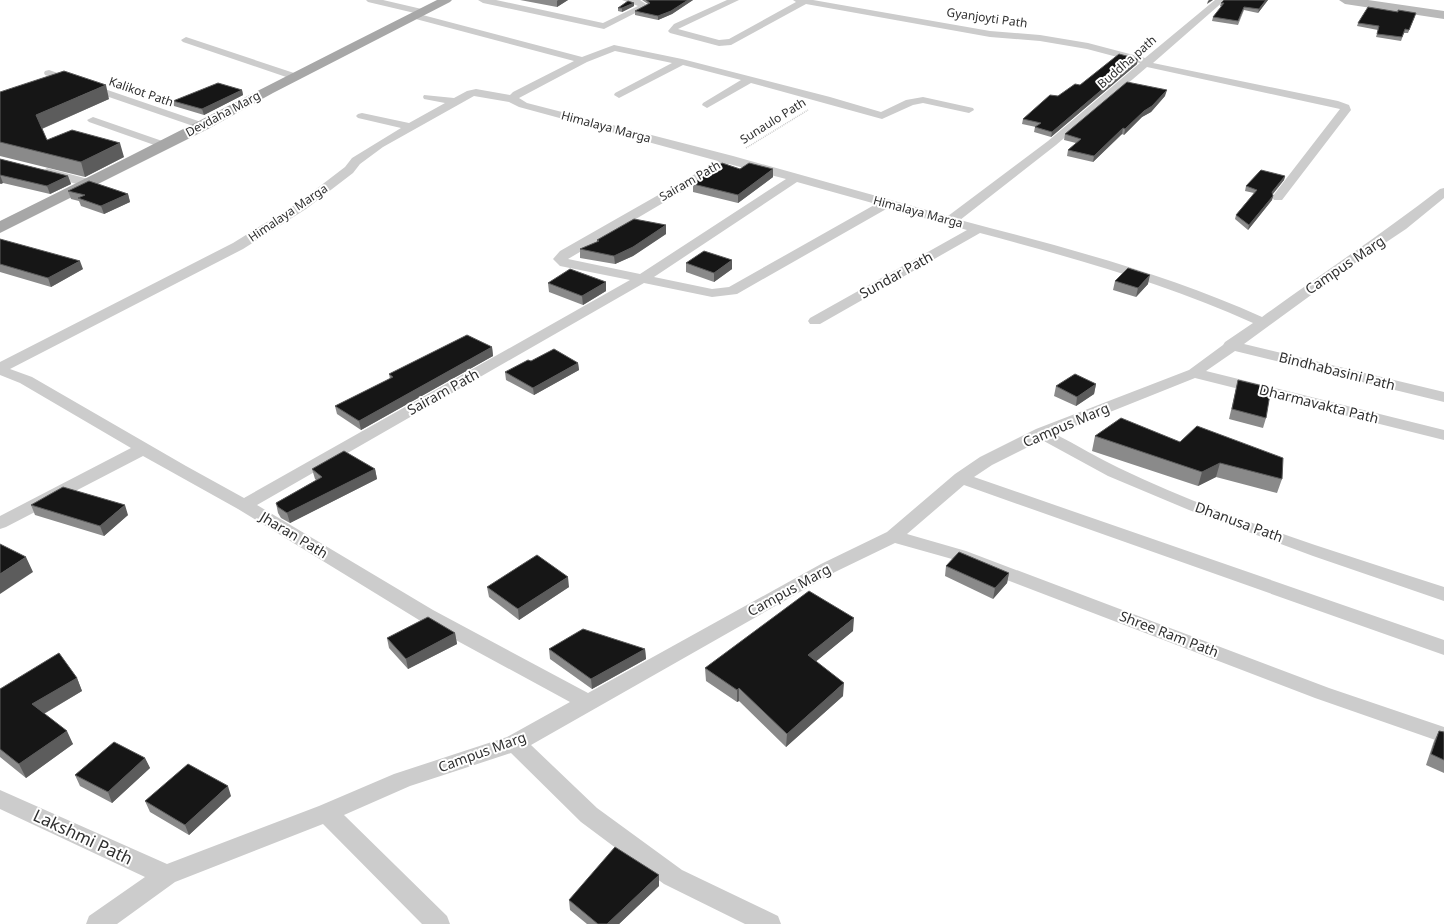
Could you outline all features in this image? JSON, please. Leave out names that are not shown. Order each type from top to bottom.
[{"type":"main road","name":"Devdaha Marg","points":[[0,228],[203,126],[268,90],[446,0]]},
{"type":"main road","points":[[1345,0],[1444,15]]},
{"type":"street","points":[[371,0],[583,60]]},
{"type":"street","points":[[483,0],[604,26],[644,6],[640,3],[627,0]]},
{"type":"street","points":[[734,0],[677,26],[673,29],[673,31],[719,43],[731,42],[802,1]]},
{"type":"street","name":"Buddha path","points":[[950,221],[1052,143],[1220,0]]},
{"type":"street","name":"Gyanjoyti Path","points":[[802,1],[990,34],[1040,38],[1073,43],[1146,63],[1338,104],[1345,107],[1346,110],[1278,197]]},
{"type":"street","points":[[186,40],[296,77]]},
{"type":"street","points":[[512,99],[583,60],[614,48],[682,62],[826,99],[882,116],[887,115],[910,102],[923,100],[969,110]]},
{"type":"street","points":[[619,95],[682,62]]},
{"type":"street","name":"Kalikot Path","points":[[48,72],[203,126]]},
{"type":"street","points":[[708,106],[750,80]]},
{"type":"street","name":"Himalaya Marga","points":[[0,369],[238,246],[302,206],[349,170],[356,161],[411,127],[476,92],[512,99],[523,105],[728,159],[1145,275],[1226,305],[1264,323]]},
{"type":"street","points":[[428,97],[456,102]]},
{"type":"street","points":[[362,116],[411,127]]},
{"type":"street","points":[[93,120],[164,145]]},
{"type":"street","name":"Sairam Path","points":[[728,159],[565,254],[560,259],[565,263],[712,293],[732,291],[887,203]]},
{"type":"street","points":[[37,170],[88,183]]},
{"type":"street","points":[[642,279],[796,178]]},
{"type":"street","name":"Campus Marg","points":[[98,924],[166,875],[327,813],[402,780],[516,743],[828,568],[892,536],[961,478],[986,461],[1042,433],[1194,373],[1230,345],[1264,323],[1350,260],[1401,226],[1444,192]]},
{"type":"street","name":"Sundar Path","points":[[815,321],[978,228]]},
{"type":"street","name":"Sairam Path","points":[[244,505],[642,279]]},
{"type":"street","name":"Bindhabasini Path","points":[[1230,345],[1444,397]]},
{"type":"street","name":"Jharan Path","points":[[0,369],[26,380],[143,449],[244,505],[426,615],[587,702]]},
{"type":"street","name":"Dharmavakta Path","points":[[1194,373],[1444,435]]},
{"type":"street","name":"Dhanusa Path","points":[[1042,433],[1114,471],[1199,508],[1350,563],[1444,594]]},
{"type":"street","points":[[0,523],[143,449]]},
{"type":"street","points":[[961,478],[1444,648]]},
{"type":"street","name":"Shree Ram Path","points":[[892,536],[959,555],[1322,693],[1444,735]]},
{"type":"street","points":[[516,743],[589,815],[673,877],[769,924]]},
{"type":"street","name":"Lakshmi Path","points":[[0,799],[166,875]]},
{"type":"street","points":[[327,813],[438,924]]},
{"type":"path","name":"Sunaulo Path","points":[[728,159],[826,99]]},
{"type":"building","points":[[646,0],[688,0],[671,11],[658,16],[635,11],[650,3]]},
{"type":"building","points":[[1224,0],[1266,0],[1259,9],[1244,7],[1238,21],[1213,17],[1224,3],[1221,3]]},
{"type":"building","points":[[628,1],[634,3],[618,8]]},
{"type":"building","points":[[1368,7],[1398,12],[1398,10],[1416,13],[1409,30],[1405,29],[1402,37],[1377,34],[1379,26],[1358,23]]},
{"type":"building","points":[[1119,54],[1138,59],[1052,132],[1035,127],[1041,123],[1023,119],[1050,95],[1058,96],[1075,84],[1080,85]]},
{"type":"building","points":[[64,71],[106,85],[36,115],[47,140],[72,130],[120,143],[81,162],[0,142],[0,92]]},
{"type":"building","points":[[1127,82],[1167,90],[1152,106],[1144,111],[1125,129],[1123,128],[1094,156],[1068,150],[1081,139],[1065,134]]},
{"type":"building","points":[[218,83],[242,90],[202,109],[173,101]]},
{"type":"building","points":[[0,159],[68,176],[47,186],[0,175]]},
{"type":"building","points":[[722,163],[740,169],[749,163],[773,169],[738,195],[693,184]]},
{"type":"building","points":[[1261,170],[1285,176],[1272,192],[1273,196],[1249,225],[1236,215],[1257,190],[1246,186]]},
{"type":"building","points":[[89,181],[128,194],[101,206],[78,198],[85,195],[68,191]]},
{"type":"building","points":[[634,219],[666,225],[633,247],[614,256],[580,249],[599,241],[597,240]]},
{"type":"building","points":[[0,239],[80,261],[48,278],[0,264]]},
{"type":"building","points":[[704,251],[732,260],[714,273],[686,263]]},
{"type":"building","points":[[1128,268],[1150,275],[1138,288],[1115,281]]},
{"type":"building","points":[[570,269],[606,282],[582,296],[548,283]]},
{"type":"building","points":[[467,335],[492,347],[359,421],[335,406],[393,377],[389,374]]},
{"type":"building","points":[[554,349],[578,363],[533,388],[505,372],[528,360],[531,361]]},
{"type":"building","points":[[1075,374],[1096,384],[1077,397],[1056,386]]},
{"type":"building","points":[[1238,380],[1271,388],[1266,418],[1232,409]]},
{"type":"building","points":[[1121,418],[1180,442],[1197,426],[1283,458],[1282,479],[1220,463],[1202,472],[1095,436]]},
{"type":"building","points":[[344,451],[375,469],[287,513],[278,507],[276,503],[322,477],[312,469]]},
{"type":"building","points":[[63,487],[125,505],[100,526],[31,505]]},
{"type":"building","points":[[0,544],[26,557],[0,574]]},
{"type":"building","points":[[959,552],[1009,573],[995,588],[946,566]]},
{"type":"building","points":[[537,555],[568,577],[518,609],[487,587]]},
{"type":"building","points":[[809,591],[854,618],[808,655],[844,683],[787,734],[739,688],[737,690],[705,668]]},
{"type":"building","points":[[428,617],[455,633],[406,659],[387,638]]},
{"type":"building","points":[[583,629],[645,649],[591,679],[549,649]]},
{"type":"building","points":[[59,653],[77,678],[32,704],[67,731],[19,764],[0,749],[0,689]]},
{"type":"building","points":[[1439,731],[1444,732],[1444,760],[1431,754]]},
{"type":"building","points":[[114,742],[145,758],[108,792],[75,775]]},
{"type":"building","points":[[188,764],[228,786],[185,825],[145,801]]},
{"type":"building","points":[[615,847],[659,875],[607,924],[598,924],[569,900]]}]
